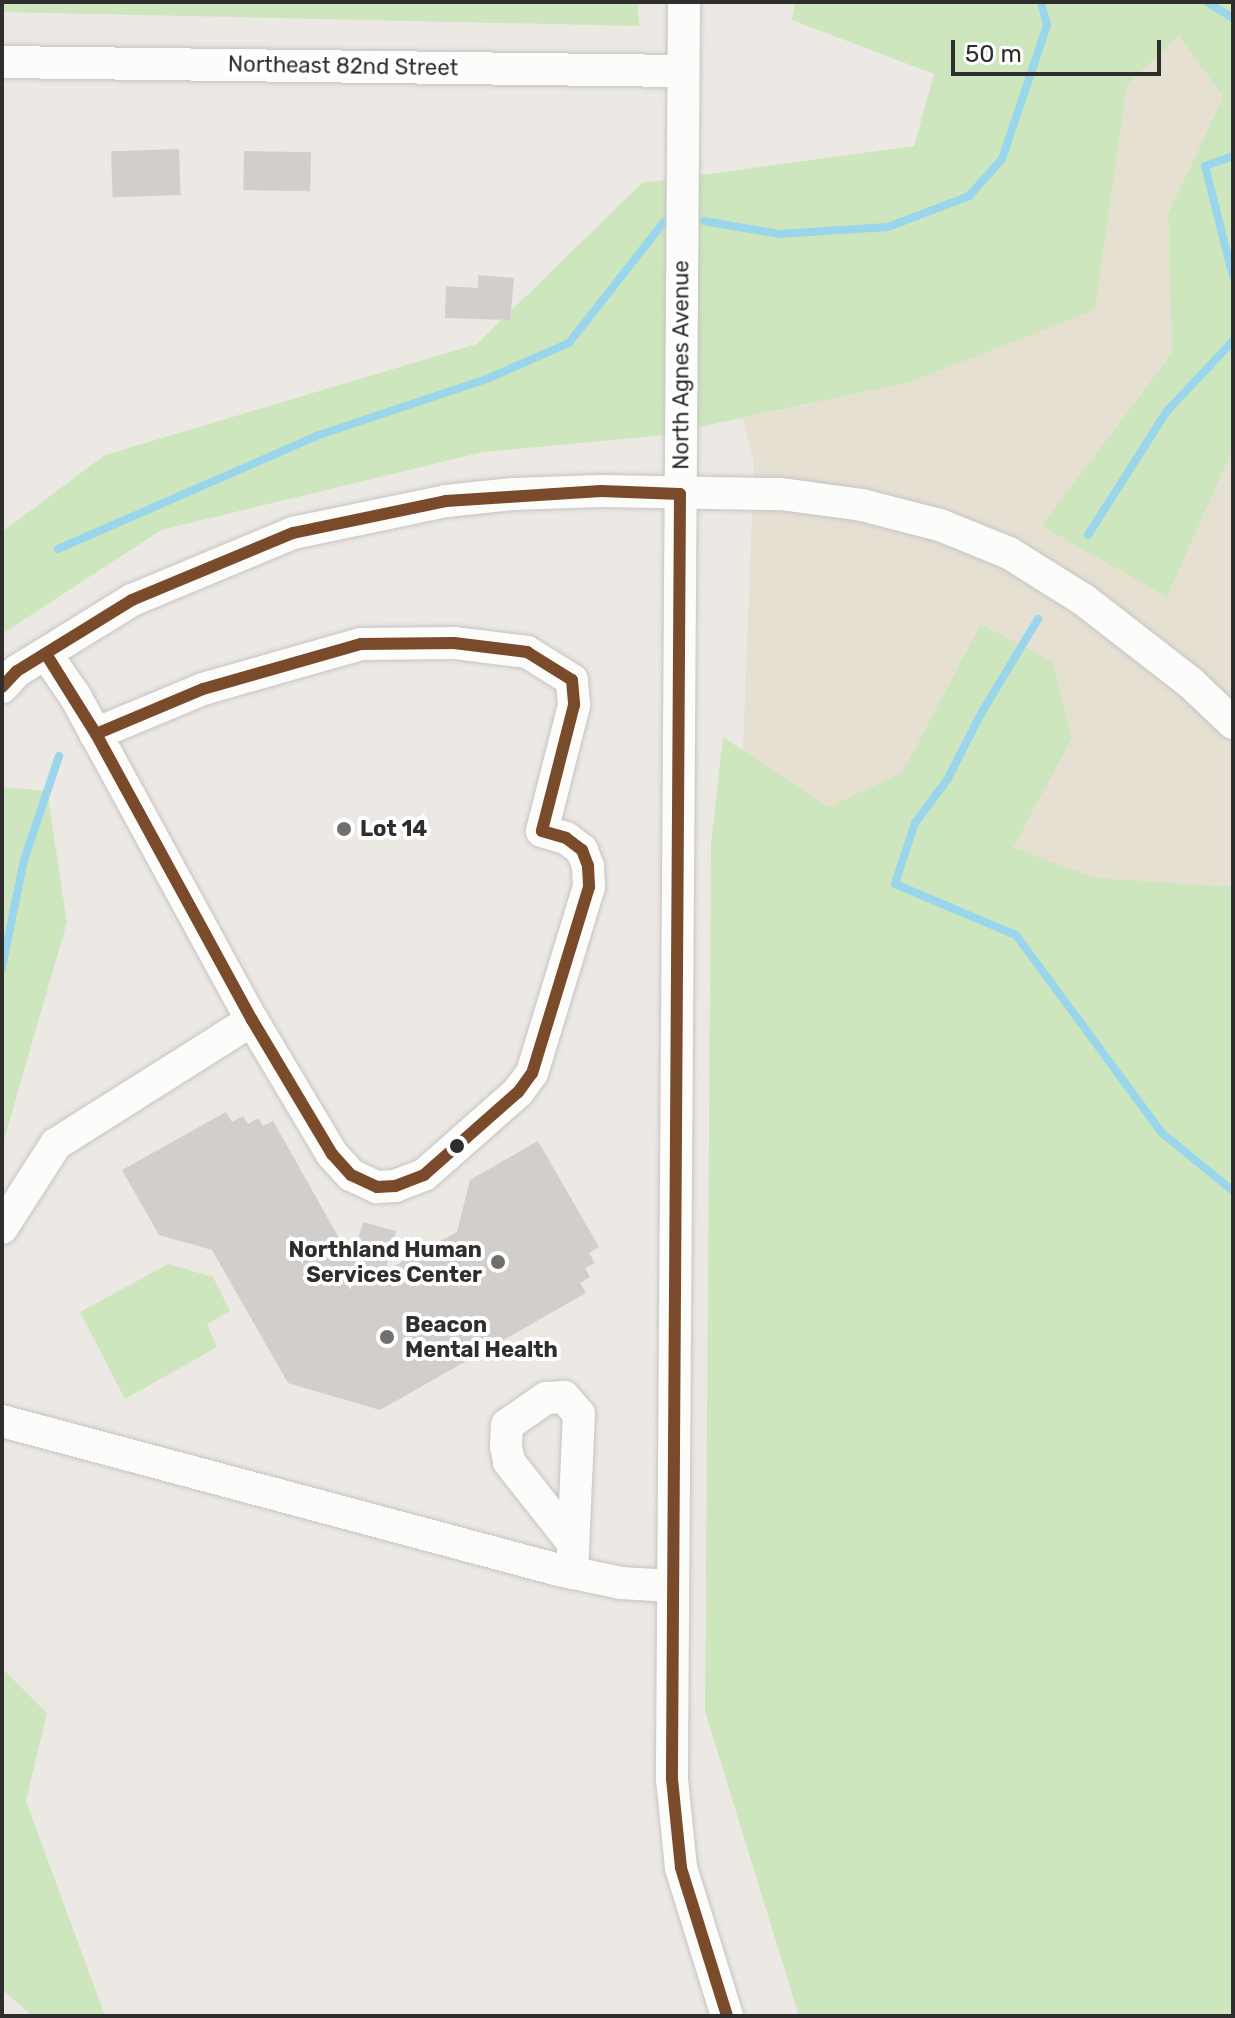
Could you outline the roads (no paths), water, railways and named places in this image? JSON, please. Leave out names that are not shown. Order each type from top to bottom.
[{"type":"street","name":"North Agnes Avenue","points":[[684,2],[672,1779],[681,1868],[727,2016]]},
{"type":"street","name":"Northeast 82nd Street","points":[[2,62],[683,71]]},
{"type":"street","points":[[2,687],[17,671],[132,600],[293,533],[446,501],[601,491],[781,494],[862,505],[940,525],[1009,553],[1084,600],[1191,683],[1233,723]]},
{"type":"street","points":[[46,654],[95,734],[252,1020],[332,1154],[351,1175],[377,1187],[395,1186],[424,1175],[518,1092],[532,1073],[589,887],[588,866],[582,850],[566,838],[542,831],[574,705],[572,680],[527,652],[454,643],[361,644],[203,689],[95,734]]},
{"type":"street","points":[[2,1228],[56,1144],[252,1020]]},
{"type":"street","points":[[2,1421],[573,1558],[621,1583],[672,1586]]},
{"type":"waterway","points":[[704,221],[779,234],[888,227],[969,196],[1002,159],[1047,25],[1041,2]]},
{"type":"waterway","points":[[1207,2],[1233,18]]},
{"type":"waterway","points":[[1233,156],[1205,166],[1233,277]]},
{"type":"waterway","points":[[58,549],[319,435],[489,378],[569,343],[664,222]]},
{"type":"waterway","points":[[1088,535],[1167,411],[1233,341]]},
{"type":"waterway","points":[[1038,619],[982,712],[947,780],[915,823],[895,884],[1016,935],[1162,1133],[1233,1191]]},
{"type":"waterway","points":[[2,968],[24,860],[59,756]]},
{"type":"place","name":"Lot 14","points":[[344,829]]},
{"type":"place","name":"Northland Human Services Center","points":[[498,1262]]},
{"type":"place","name":"Beacon Mental Health","points":[[387,1337]]}]
